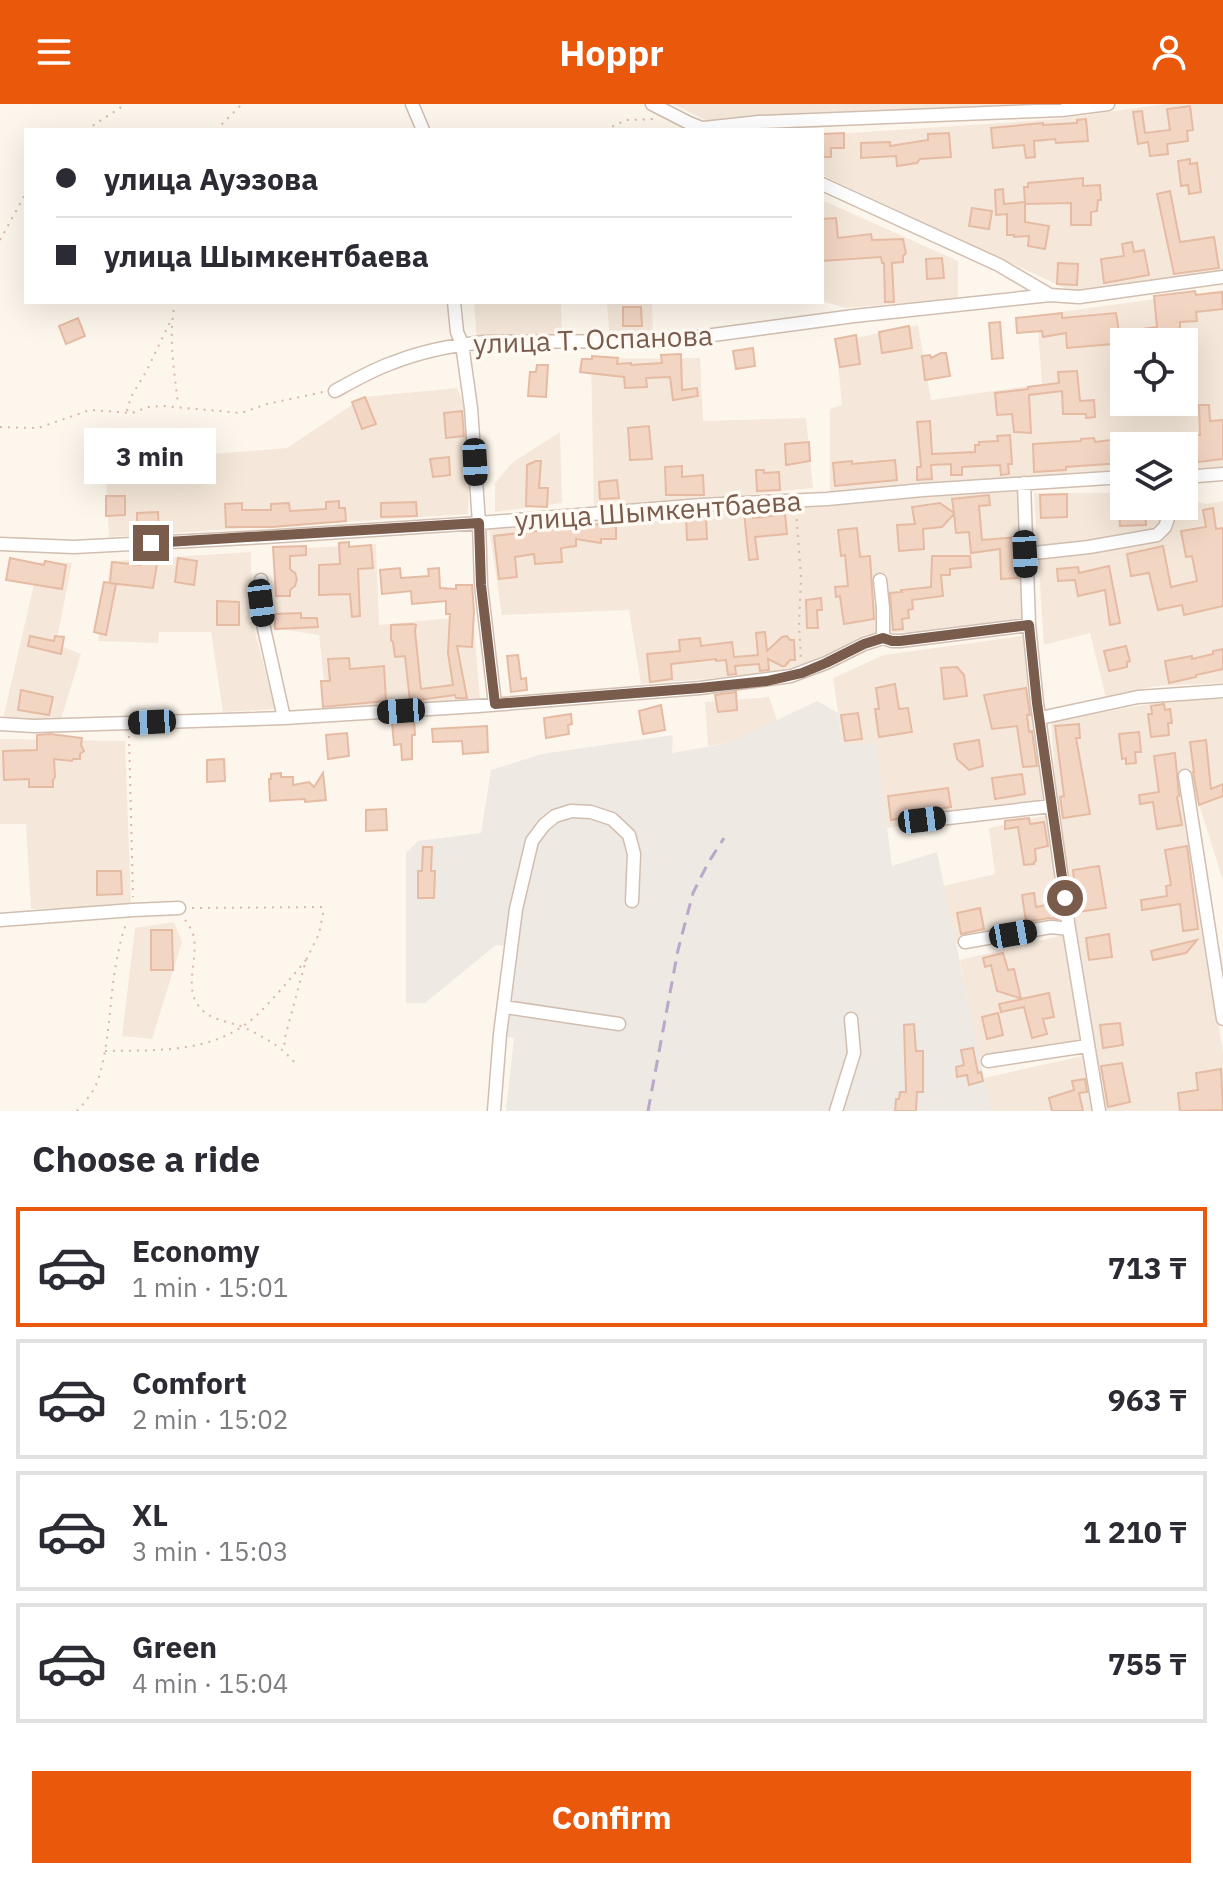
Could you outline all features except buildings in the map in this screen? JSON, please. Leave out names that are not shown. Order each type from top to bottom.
[{"type":"street","points":[[412,104],[422,128]]},
{"type":"street","points":[[652,104],[703,128]]},
{"type":"street","points":[[714,128],[759,122],[1062,110],[1108,104]]},
{"type":"street","name":"улица Т. Оспанова","points":[[824,185],[999,265],[1050,295]]},
{"type":"street","name":"улица Т. Оспанова","points":[[335,391],[391,363],[462,344],[668,341],[854,316],[1050,295],[1079,297],[1223,277]]},
{"type":"street","points":[[454,304],[471,408],[481,585],[495,704]]},
{"type":"street","points":[[1198,476],[1223,474]]},
{"type":"street","name":"улица Шымкентбаева","points":[[0,544],[74,547],[479,523],[1110,478]]},
{"type":"street","points":[[1024,483],[1029,625],[1040,718],[1069,929],[1099,1111]]},
{"type":"street","points":[[1025,554],[1157,535],[1162,532],[1167,520]]},
{"type":"street","points":[[261,580],[263,624],[284,718]]},
{"type":"street","points":[[880,580],[883,638]]},
{"type":"street","points":[[0,724],[34,726],[284,718],[700,688],[767,681],[802,673],[883,638],[900,641],[1029,625]]},
{"type":"street","points":[[1040,718],[1138,697],[1223,691]]},
{"type":"street","points":[[1185,776],[1223,1019]]},
{"type":"street","points":[[905,823],[1052,806]]},
{"type":"street","points":[[494,1111],[516,909],[532,841],[555,816],[571,811],[591,812],[612,819],[629,835],[634,854],[632,901]]},
{"type":"street","points":[[0,920],[179,908]]},
{"type":"street","points":[[965,942],[1051,927],[1069,929]]},
{"type":"street","points":[[505,1007],[619,1024]]},
{"type":"street","points":[[836,1111],[854,1053],[851,1019]]},
{"type":"street","points":[[988,1061],[1087,1046]]},
{"type":"path","points":[[89,128],[126,104]]},
{"type":"path","points":[[218,128],[242,104]]},
{"type":"path","points":[[609,128],[626,120],[662,120]]},
{"type":"path","points":[[0,240],[24,197]]},
{"type":"path","points":[[175,304],[170,345],[179,406]]},
{"type":"path","points":[[127,412],[131,397],[172,319]]},
{"type":"path","points":[[0,427],[38,428],[90,410],[132,413],[148,407],[179,406],[241,413],[267,404],[335,391]]},
{"type":"path","points":[[796,500],[802,673]]},
{"type":"path","points":[[77,1111],[97,1081],[104,1051],[111,983],[119,946],[133,910],[130,723]]},
{"type":"path","points":[[284,1050],[306,960],[319,934],[322,907],[179,908],[193,933],[192,984],[199,1006],[207,1014],[241,1027],[284,1050],[294,1062]]},
{"type":"path","points":[[104,1051],[168,1050],[202,1045],[222,1038],[258,1014],[306,960]]},
{"type":"shaded area","points":[[673,104],[1088,104],[720,127]]},
{"type":"shaded area","points":[[1166,104],[1223,104],[1223,277],[1082,296],[824,176],[824,135],[1057,119]]},
{"type":"shaded area","points":[[824,201],[958,261],[958,298],[846,308],[824,302]]},
{"type":"shaded area","points":[[1223,290],[1223,469],[1198,471],[1198,432],[1110,432],[1110,479],[830,495],[830,409],[842,405],[836,342],[918,325],[931,400],[1042,384],[1037,315]]},
{"type":"shaded area","points":[[474,304],[561,304],[562,338],[477,343]]},
{"type":"shaded area","points":[[607,304],[652,304],[653,341],[610,342]]},
{"type":"shaded area","points":[[700,358],[703,421],[806,418],[813,488],[594,511],[591,359]]},
{"type":"shaded area","points":[[457,388],[471,421],[468,514],[109,537],[105,463],[287,448],[364,397]]},
{"type":"shaded area","points":[[560,432],[562,503],[495,512],[495,483],[512,463]]},
{"type":"shaded area","points":[[1028,491],[1035,623],[863,635],[831,655],[769,674],[641,684],[629,610],[502,615],[488,522]]},
{"type":"shaded area","points":[[1034,493],[1110,493],[1110,520],[1198,520],[1198,502],[1207,504],[1223,501],[1223,683],[1155,686],[1106,698],[1090,633],[1044,645]]},
{"type":"shaded area","points":[[376,544],[379,625],[473,616],[480,700],[327,708],[319,635],[273,628],[276,550]]},
{"type":"shaded area","points":[[251,552],[252,620],[275,709],[223,712],[211,632],[159,632],[158,643],[98,641],[111,561]]},
{"type":"shaded area","points":[[39,562],[72,563],[56,644],[81,654],[61,719],[3,719]]},
{"type":"shaded area","points":[[1028,635],[1043,802],[887,828],[876,744],[843,745],[833,678],[884,655]]},
{"type":"shaded area","points":[[769,697],[777,720],[729,743],[708,746],[705,702]]},
{"type":"shaded area","points":[[1187,697],[1223,699],[1223,881],[1198,801],[1185,802],[1223,1053],[1223,1111],[1104,1111],[1058,816],[1051,722]]},
{"type":"shaded area","points":[[817,701],[838,713],[843,745],[876,743],[892,866],[937,852],[991,1111],[506,1111],[514,1038],[494,1035],[506,946],[496,945],[425,1003],[406,1003],[406,853],[418,841],[481,833],[491,770],[542,754],[673,735],[672,753],[729,743]]},
{"type":"shaded area","points":[[0,739],[125,741],[131,906],[31,909],[26,824],[0,824]]},
{"type":"shaded area","points":[[1053,814],[1071,925],[956,944],[944,886],[995,874],[989,828]]},
{"type":"shaded area","points":[[174,922],[182,942],[152,1039],[122,1036],[135,928]]},
{"type":"shaded area","points":[[1071,933],[1088,1042],[979,1057],[960,960]]},
{"type":"shaded area","points":[[1087,1055],[1095,1111],[991,1111],[984,1078]]},
{"type":"railway","points":[[648,1111],[678,950],[693,893],[724,838]]},
{"type":"route","points":[[151,543],[479,523],[481,585],[495,704],[767,681],[802,673],[883,638],[900,641],[1029,625],[1065,898]]}]
